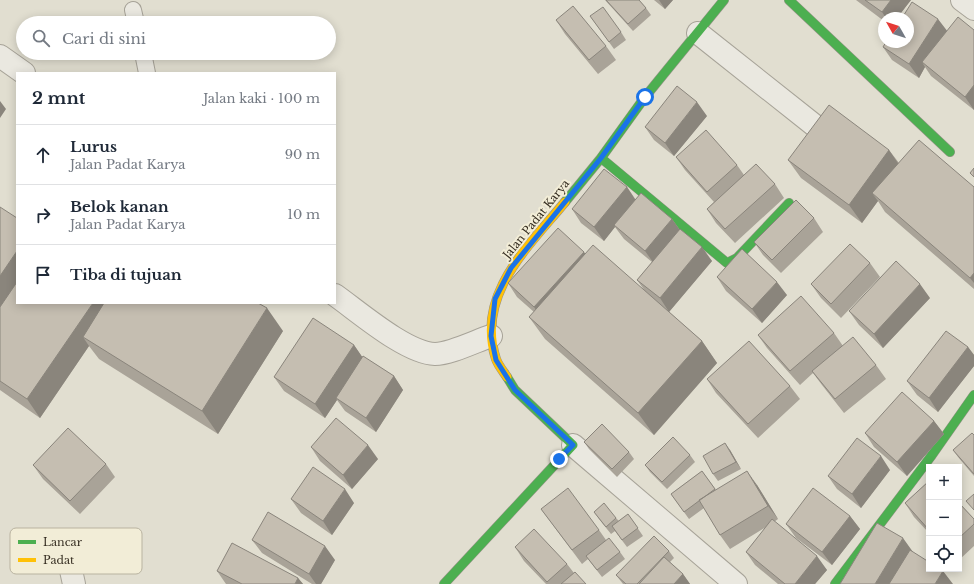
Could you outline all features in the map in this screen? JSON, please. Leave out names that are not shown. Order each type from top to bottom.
[{"type":"street","name":"Jalan Padat Karya","points":[[573,445],[515,390],[496,360],[491,336],[495,299],[511,268],[601,158],[645,97],[724,0]]},
{"type":"street","points":[[789,0],[950,152]]},
{"type":"street","points":[[962,0],[974,9]]},
{"type":"street","points":[[698,32],[814,125]]},
{"type":"street","points":[[0,56],[23,72]]},
{"type":"street","points":[[601,158],[727,262],[737,258],[789,203]]},
{"type":"street","points":[[336,295],[393,336],[420,351],[436,354],[491,336]]},
{"type":"street","points":[[835,584],[932,455],[974,395]]},
{"type":"street","points":[[444,584],[573,445],[736,584]]},
{"type":"street","points":[[72,574],[74,584]]},
{"type":"lane","points":[[144,60],[147,72]]},
{"type":"building","points":[[606,0],[639,0],[646,8],[628,24]]},
{"type":"building","points":[[865,0],[891,0],[882,12]]},
{"type":"building","points":[[912,2],[938,19],[909,64],[885,48],[914,48],[914,12],[906,12]]},
{"type":"building","points":[[573,6],[606,46],[589,60],[556,20]]},
{"type":"building","points":[[603,7],[621,32],[609,42],[590,16]]},
{"type":"building","points":[[958,17],[974,30],[974,85],[965,97],[922,62]]},
{"type":"building","points":[[677,86],[697,102],[665,143],[645,127]]},
{"type":"building","points":[[829,105],[889,150],[849,205],[788,160]]},
{"type":"building","points":[[706,130],[737,165],[707,192],[676,157]]},
{"type":"building","points":[[919,140],[974,187],[974,273],[970,278],[872,193]]},
{"type":"building","points":[[756,164],[775,184],[725,229],[707,209]]},
{"type":"building","points":[[974,168],[974,177],[970,173]]},
{"type":"building","points":[[604,169],[627,187],[594,227],[572,209]]},
{"type":"building","points":[[641,193],[672,219],[645,251],[614,225]]},
{"type":"building","points":[[796,200],[814,218],[772,260],[754,242]]},
{"type":"building","points":[[0,207],[16,217],[16,252],[0,276]]},
{"type":"building","points":[[558,228],[584,252],[534,307],[508,283]]},
{"type":"building","points":[[680,229],[702,247],[660,298],[637,280]]},
{"type":"building","points":[[850,244],[870,263],[831,304],[811,284]]},
{"type":"building","points":[[593,245],[702,341],[638,413],[529,317]]},
{"type":"building","points":[[742,249],[777,282],[752,309],[717,277]]},
{"type":"building","points":[[896,261],[920,284],[874,334],[849,311]]},
{"type":"building","points":[[16,283],[16,304],[92,304],[27,399],[0,381],[0,307]]},
{"type":"building","points":[[801,296],[834,333],[790,371],[758,335]]},
{"type":"building","points":[[103,304],[260,304],[267,308],[202,411],[83,337]]},
{"type":"building","points":[[313,318],[354,345],[315,404],[274,377]]},
{"type":"building","points":[[946,331],[968,347],[929,398],[907,381]]},
{"type":"building","points":[[853,337],[876,365],[835,399],[812,371]]},
{"type":"building","points":[[749,341],[790,386],[748,424],[707,379]]},
{"type":"building","points":[[363,356],[394,376],[366,418],[336,398]]},
{"type":"building","points":[[902,392],[934,421],[897,462],[865,433]]},
{"type":"building","points":[[336,418],[368,445],[343,475],[311,447]]},
{"type":"building","points":[[602,424],[629,452],[612,469],[584,442]]},
{"type":"building","points":[[68,428],[106,464],[70,501],[33,465]]},
{"type":"building","points":[[972,433],[974,435],[974,474],[953,450]]},
{"type":"building","points":[[673,437],[690,455],[662,482],[645,465]]},
{"type":"building","points":[[857,438],[881,456],[852,494],[828,476]]},
{"type":"building","points":[[725,443],[736,462],[713,474],[703,456]]},
{"type":"building","points":[[313,467],[345,489],[323,521],[291,499]]},
{"type":"building","points":[[702,471],[715,489],[684,512],[671,494]]},
{"type":"building","points":[[747,471],[768,506],[720,535],[699,500]]},
{"type":"building","points":[[926,484],[926,527],[905,503]]},
{"type":"building","points":[[568,488],[599,530],[572,550],[541,509]]},
{"type":"building","points":[[813,488],[850,516],[822,552],[786,524]]},
{"type":"building","points":[[974,494],[974,510],[966,501]]},
{"type":"building","points":[[604,503],[616,518],[606,527],[594,512]]},
{"type":"building","points":[[962,506],[974,519],[974,524],[962,535]]},
{"type":"building","points":[[268,512],[325,546],[309,574],[252,540]]},
{"type":"building","points":[[628,514],[638,528],[622,540],[612,526]]},
{"type":"building","points":[[772,519],[817,556],[795,584],[785,584],[746,552]]},
{"type":"building","points":[[877,523],[903,538],[875,584],[840,584]]},
{"type":"building","points":[[534,529],[567,564],[547,582],[515,547]]},
{"type":"building","points":[[654,536],[669,551],[637,584],[626,584],[616,575]]},
{"type":"building","points":[[609,538],[620,552],[597,570],[586,556]]},
{"type":"building","points":[[232,543],[298,578],[295,584],[242,584],[217,571]]},
{"type":"building","points":[[910,550],[926,560],[926,572],[942,572],[935,584],[889,584]]},
{"type":"building","points":[[664,557],[683,574],[674,584],[639,584]]},
{"type":"building","points":[[575,572],[586,584],[561,584]]},
{"type":"traffic: fast","points":[[565,202],[601,158],[645,97],[724,0]]},
{"type":"traffic: fast","points":[[789,0],[950,152]]},
{"type":"traffic: fast","points":[[601,158],[727,263],[737,258],[789,203]]},
{"type":"traffic: fast","points":[[444,584],[573,445],[515,390],[507,377]]},
{"type":"traffic: fast","points":[[835,584],[932,455],[974,395]]},
{"type":"traffic: slow","points":[[507,377],[496,359],[491,336],[493,314],[499,293],[509,273],[521,255],[565,202]]},
{"type":"route","points":[[559,459],[573,445],[515,390],[496,360],[491,336],[495,299],[511,268],[601,158],[645,97]]}]
